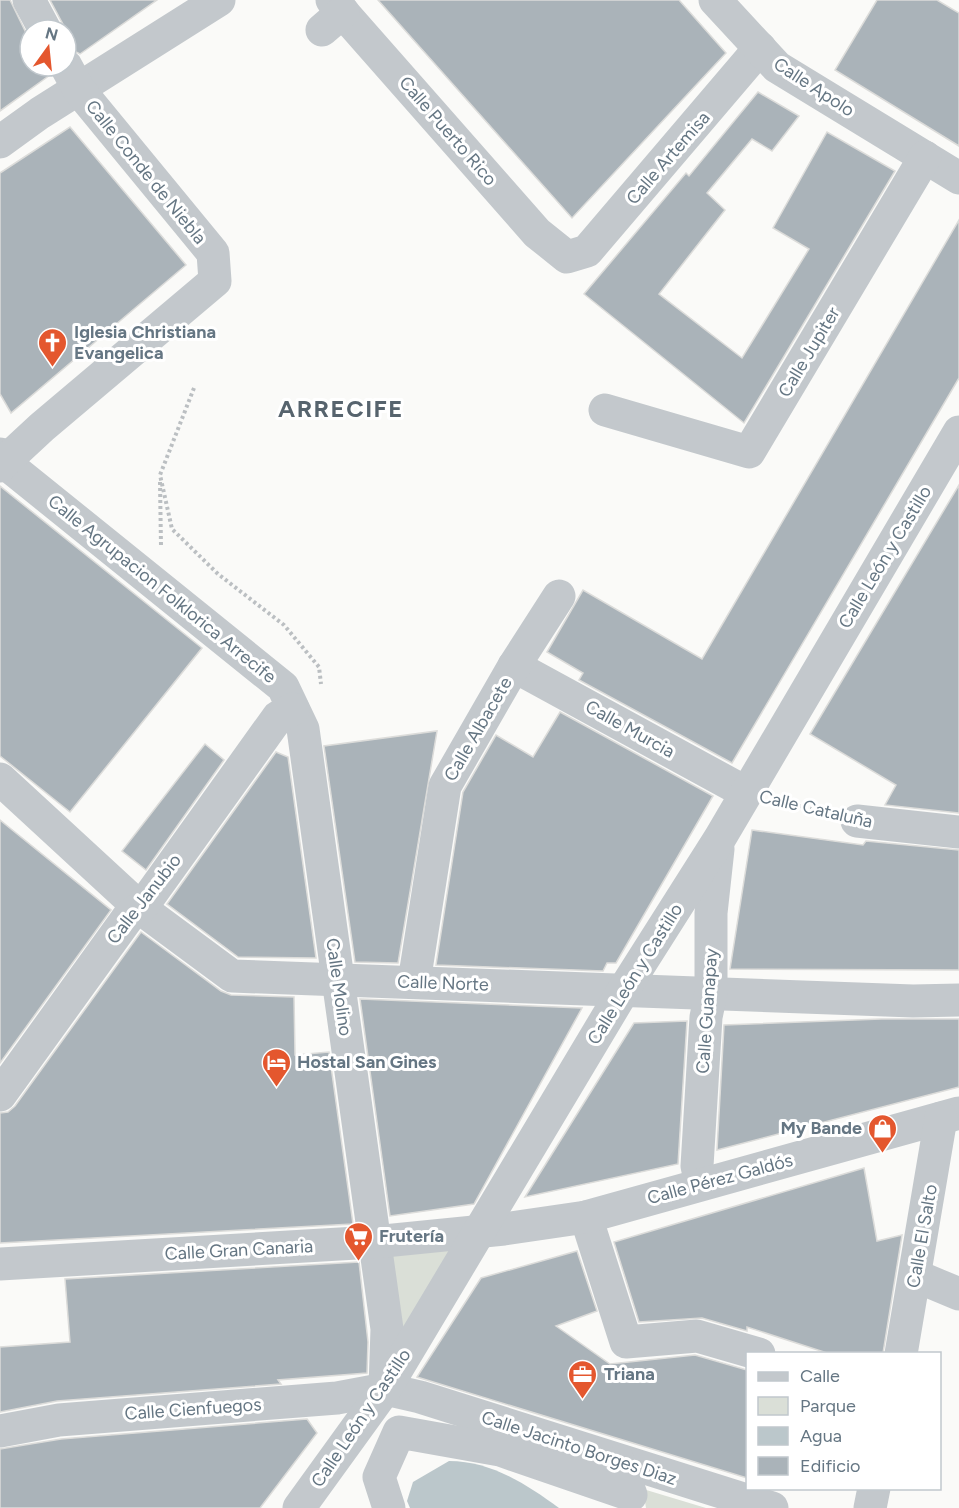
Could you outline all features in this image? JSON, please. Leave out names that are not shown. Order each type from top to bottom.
[{"type":"street","points":[[29,0],[39,18]]},
{"type":"street","points":[[78,75],[219,0]]},
{"type":"street","name":"Calle Apolo","points":[[715,0],[777,67],[926,157]]},
{"type":"street","name":"Calle Puerto Rico","points":[[332,14],[537,233],[567,257]]},
{"type":"street","name":"Calle Artemisa","points":[[567,257],[587,251],[760,48]]},
{"type":"street","points":[[0,142],[40,113],[72,78]]},
{"type":"street","name":"Calle Conde de Niebla","points":[[2,460],[215,281],[213,253],[72,78]]},
{"type":"street","points":[[926,157],[959,178]]},
{"type":"street","name":"Calle Jupiter","points":[[605,411],[749,452],[926,157]]},
{"type":"street","name":"Calle León y Castillo","points":[[307,1506],[386,1389],[477,1232],[623,991],[720,838],[959,432]]},
{"type":"street","name":"Calle Agrupacion Folklorica Arrecife","points":[[2,460],[283,687],[298,719]]},
{"type":"street","name":"Calle Albacete","points":[[414,982],[445,786],[514,666],[559,596]]},
{"type":"street","name":"Calle Murcia","points":[[514,666],[745,792]]},
{"type":"street","name":"Calle Janubio","points":[[2,1088],[129,916],[140,908],[278,717],[298,719]]},
{"type":"street","name":"Calle Molino","points":[[298,719],[338,980],[387,1329],[386,1389]]},
{"type":"street","name":"Calle Norte","points":[[0,778],[140,908],[231,976],[913,1001],[959,1000]]},
{"type":"street","name":"Calle Cataluña","points":[[856,822],[959,832]]},
{"type":"street","name":"Calle Guanapay","points":[[701,1184],[697,1166],[706,1017],[711,993],[711,913],[720,838]]},
{"type":"street","name":"Calle Pérez Galdós","points":[[477,1232],[586,1216],[950,1116]]},
{"type":"street","name":"Calle El Salto","points":[[901,1352],[950,1116]]},
{"type":"street","points":[[586,1216],[626,1342],[697,1336],[755,1352]]},
{"type":"street","name":"Calle Gran Canaria","points":[[0,1264],[374,1242],[477,1232]]},
{"type":"street","points":[[916,1276],[959,1294]]},
{"type":"street","name":"Calle Cienfuegos","points":[[0,1431],[59,1420],[337,1398],[386,1389]]},
{"type":"street","name":"Calle Jacinto Borges Diaz","points":[[386,1389],[420,1397],[764,1507]]},
{"type":"street","points":[[389,1508],[379,1477],[399,1432],[500,1450],[636,1501]]},
{"type":"street","points":[[619,1462],[636,1501]]},
{"type":"street","points":[[870,1508],[874,1490]]},
{"type":"path","points":[[163,590],[160,475],[194,388]]},
{"type":"path","points":[[160,475],[172,529],[218,574],[284,625],[319,667],[321,687]]},
{"type":"path","name":"Calle Cataluña","points":[[745,792],[856,822]]},
{"type":"green space","points":[[461,1242],[393,1361],[388,1249]]},
{"type":"green space","points":[[643,1489],[706,1508],[646,1508]]},
{"type":"water","points":[[449,1461],[479,1465],[494,1470],[521,1483],[559,1508],[410,1508],[407,1501],[413,1482]]},
{"type":"building","points":[[0,0],[10,0],[19,18],[18,78],[46,78],[0,111]]},
{"type":"building","points":[[50,0],[157,0],[80,54],[78,53],[78,18],[60,18]]},
{"type":"building","points":[[378,0],[679,0],[726,53],[572,218]]},
{"type":"building","points":[[877,0],[937,0],[959,13],[959,146],[835,70]]},
{"type":"building","points":[[758,92],[799,116],[772,151],[752,139],[707,193],[725,210],[659,294],[742,358],[809,249],[773,228],[827,132],[895,171],[744,423],[584,294],[686,173],[689,176]]},
{"type":"building","points":[[70,127],[186,265],[11,413],[0,394],[0,173]]},
{"type":"building","points":[[959,220],[959,378],[732,763],[579,680],[583,673],[547,652],[583,590],[702,659]]},
{"type":"building","points":[[959,485],[959,813],[885,805],[896,785],[810,734]]},
{"type":"building","points":[[0,486],[202,648],[70,812],[0,756]]},
{"type":"building","points":[[560,712],[713,796],[616,963],[607,963],[603,971],[436,965],[463,792],[496,735],[533,757]]},
{"type":"building","points":[[437,731],[398,963],[355,962],[324,746]]},
{"type":"building","points":[[205,744],[224,760],[146,870],[122,851]]},
{"type":"building","points":[[276,752],[288,757],[316,958],[238,957],[167,904]]},
{"type":"building","points":[[0,820],[111,910],[0,1063]]},
{"type":"building","points":[[752,830],[863,845],[866,841],[959,850],[959,970],[730,969]]},
{"type":"building","points":[[141,932],[221,991],[231,995],[294,997],[295,1055],[329,1052],[353,1224],[0,1243],[0,1113],[8,1112],[15,1106]]},
{"type":"building","points":[[360,999],[582,1008],[474,1204],[390,1216]]},
{"type":"building","points":[[881,1019],[959,1019],[959,1087],[717,1150],[724,1025]]},
{"type":"building","points":[[687,1021],[678,1164],[525,1197],[634,1023]]},
{"type":"building","points":[[864,1168],[877,1241],[902,1235],[883,1352],[824,1352],[747,1327],[747,1331],[702,1318],[639,1322],[614,1242]]},
{"type":"building","points":[[577,1251],[597,1311],[556,1326],[610,1364],[695,1355],[746,1370],[746,1478],[417,1377],[481,1278]]},
{"type":"building","points":[[359,1262],[368,1342],[367,1373],[278,1380],[281,1384],[57,1401],[0,1412],[0,1347],[70,1342],[65,1279]]},
{"type":"building","points":[[307,1419],[317,1433],[260,1508],[0,1508],[0,1449],[61,1439]]},
{"type":"place","name":"Iglesia Christiana Evangelica","points":[[53,368]]},
{"type":"place","name":"Hostal San Gines","points":[[276,1088]]},
{"type":"place","name":"My Bande","points":[[883,1154]]},
{"type":"place","name":"Frutería","points":[[358,1262]]},
{"type":"place","name":"Triana","points":[[583,1400]]},
{"type":"district","name":"ARRECIFE","points":[[341,409]]}]
